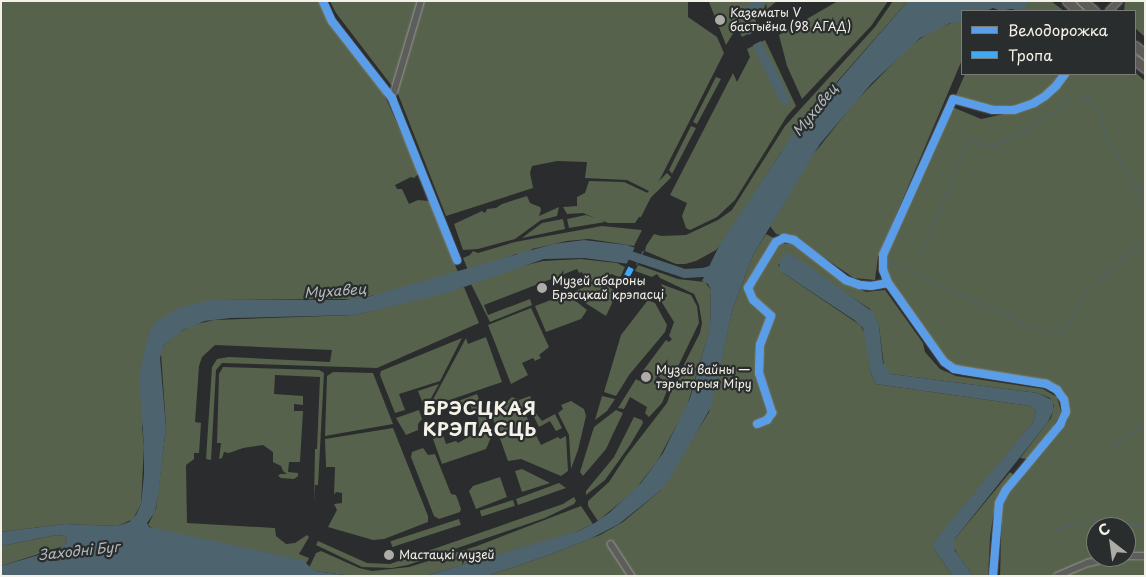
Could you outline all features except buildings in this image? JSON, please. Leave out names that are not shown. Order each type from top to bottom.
[{"type":"highway","points":[[1067,1],[1077,10]]},
{"type":"highway","points":[[1082,1],[1093,10]]},
{"type":"street","points":[[323,1],[332,21],[392,98],[457,260]]},
{"type":"street","points":[[394,92],[421,1]]},
{"type":"street","points":[[1110,10],[1119,1]]},
{"type":"street","points":[[993,576],[1000,503],[1006,490],[1060,425],[1066,412],[1064,400],[1057,390],[1046,384],[954,369],[944,362],[888,283],[883,270],[883,255],[952,99],[993,110],[1014,110],[1034,103],[1045,96],[1064,75]]},
{"type":"street","points":[[757,424],[768,420],[772,414],[759,373],[760,345],[771,316],[753,300],[748,288],[776,242],[784,238],[794,240],[846,280],[860,285],[871,286],[888,283]]},
{"type":"street","points":[[611,544],[632,576]]},
{"type":"street","points":[[1057,576],[1086,564]]},
{"type":"green space","points":[[1,1],[320,1],[329,21],[362,65],[365,64],[376,78],[374,81],[379,83],[419,173],[414,178],[411,177],[395,185],[397,189],[402,189],[409,204],[418,200],[429,201],[458,272],[390,292],[355,299],[215,299],[158,320],[142,427],[144,447],[141,504],[133,519],[118,526],[65,524],[1,532]]},
{"type":"green space","points":[[330,1],[777,1],[755,19],[759,28],[742,37],[737,27],[726,45],[709,2],[688,2],[688,17],[717,37],[724,53],[653,193],[627,180],[585,178],[587,162],[557,161],[532,166],[530,173],[533,188],[446,216],[398,94],[336,13]]},
{"type":"green space","points":[[838,1],[888,1],[871,26],[802,99],[787,66],[779,35]]},
{"type":"green space","points":[[893,1],[908,1],[813,109],[780,154],[728,235],[716,250],[696,261],[685,264],[676,264],[645,251],[654,234],[661,236],[686,235],[718,220],[732,210],[785,126],[875,27]]},
{"type":"green space","points":[[1031,1],[1051,1],[1063,10],[1020,10]]},
{"type":"green space","points":[[1125,1],[1145,1],[1145,37],[1136,29],[1136,10],[1124,10]]},
{"type":"green space","points":[[956,21],[961,22],[961,62],[878,257],[875,280],[854,278],[795,238],[776,234],[770,226],[812,156],[855,102],[910,46],[931,31]]},
{"type":"green space","points":[[765,40],[796,106],[787,116],[735,200],[717,217],[690,230],[686,228],[682,216],[687,203],[670,195],[733,73],[737,82],[750,57],[747,49]]},
{"type":"green space","points":[[1136,73],[1145,81],[1145,553],[1136,553],[1136,517],[1086,517],[1086,562],[1050,576],[1000,576],[1002,507],[1007,494],[1064,426],[1068,419],[1068,403],[1060,390],[1050,383],[961,368],[945,361],[891,283],[886,269],[886,255],[950,106],[981,119],[1018,111],[1059,86],[1068,75],[1136,75]]},
{"type":"green space","points":[[965,75],[1060,75],[1053,85],[1028,103],[1005,109],[957,98],[956,95]]},
{"type":"green space","points":[[716,77],[721,79],[697,124],[693,122]]},
{"type":"green space","points":[[691,126],[696,128],[672,174],[669,170]]},
{"type":"green space","points":[[667,173],[671,177],[631,218],[627,213]]},
{"type":"green space","points":[[589,181],[624,182],[652,195],[641,217],[635,223],[608,223],[600,219],[605,222],[569,228],[567,219],[586,215],[595,218],[583,213],[567,214],[563,207],[577,206],[577,197],[585,193]]},
{"type":"green space","points":[[527,196],[530,203],[540,207],[539,216],[559,207],[557,216],[541,220],[515,239],[478,249],[463,250],[454,224],[482,211],[485,213],[487,209],[496,208],[502,204]]},
{"type":"green space","points":[[563,219],[565,229],[522,238],[542,223]]},
{"type":"green space","points":[[602,226],[642,230],[634,246],[589,239],[567,241],[532,249],[528,255],[516,254],[498,262],[468,270],[463,258],[470,255],[473,251],[478,253],[515,242]]},
{"type":"green space","points":[[766,234],[785,244],[791,243],[846,283],[866,292],[885,290],[923,343],[925,352],[940,369],[956,376],[1043,389],[1057,397],[1061,412],[1053,428],[1027,459],[1020,458],[1051,418],[1054,406],[1050,398],[1038,393],[891,374],[884,366],[879,326],[870,309],[835,286],[778,264],[783,273],[860,325],[866,335],[871,374],[876,384],[1030,406],[1036,411],[1033,422],[955,519],[934,542],[935,551],[953,576],[487,576],[600,535],[623,522],[660,491],[709,412],[733,308],[753,255]]},
{"type":"green space","points":[[581,259],[617,263],[625,267],[620,278],[612,274],[587,284],[582,272],[579,273],[577,269],[484,305],[488,315],[530,299],[532,305],[490,322],[471,284],[514,268],[543,261]]},
{"type":"green space","points":[[638,265],[678,279],[705,282],[711,290],[710,329],[687,406],[658,460],[635,490],[598,521],[588,506],[588,501],[609,482],[626,456],[667,403],[673,386],[700,333],[702,323],[699,305],[694,294],[660,278],[657,274],[652,277],[635,271]]},
{"type":"green space","points":[[608,277],[612,280],[609,287],[615,291],[613,296],[615,297],[606,316],[579,299],[575,291]]},
{"type":"green space","points":[[661,284],[691,295],[697,306],[699,323],[669,385],[658,376],[655,379],[668,388],[662,403],[649,417],[645,413],[647,407],[630,397],[624,409],[618,408],[636,379],[639,381],[641,378],[639,376],[666,340],[669,342],[672,339],[669,336],[674,322],[661,301],[667,296]]},
{"type":"green space","points":[[464,287],[479,323],[377,368],[222,363],[216,370],[211,460],[206,459],[212,367],[217,359],[229,357],[330,362],[332,350],[215,345],[202,357],[199,366],[195,422],[201,423],[199,453],[194,453],[194,459],[186,465],[187,523],[275,528],[276,536],[286,544],[295,543],[307,535],[309,537],[299,554],[309,558],[306,564],[300,560],[153,529],[148,525],[156,509],[166,427],[161,353],[164,345],[178,333],[193,325],[214,320],[355,315]]},
{"type":"green space","points":[[567,294],[587,310],[581,319],[546,332],[535,306]]},
{"type":"green space","points":[[648,300],[655,303],[667,325],[665,332],[629,375],[616,396],[604,392],[621,335]]},
{"type":"green space","points":[[531,308],[549,347],[539,355],[541,358],[535,361],[533,358],[522,363],[528,375],[511,384],[488,325]]},
{"type":"green space","points":[[486,337],[502,382],[429,407],[466,338],[468,344]]},
{"type":"green space","points":[[462,338],[440,381],[399,394],[405,410],[395,413],[380,375],[381,371]]},
{"type":"green space","points":[[223,367],[319,370],[324,373],[318,485],[315,485],[314,504],[315,449],[317,449],[320,377],[275,375],[274,394],[303,396],[303,405],[294,404],[294,411],[303,411],[300,462],[289,462],[288,472],[298,473],[298,476],[294,479],[281,478],[278,476],[280,474],[287,474],[281,466],[273,462],[273,452],[263,445],[243,448],[229,453],[224,452],[222,458],[219,459],[221,443],[217,443],[219,374]]},
{"type":"green space","points":[[333,372],[373,373],[393,424],[325,436],[327,376]]},
{"type":"green space","points":[[439,384],[425,409],[418,391]]},
{"type":"green space","points":[[477,394],[492,435],[486,449],[442,464],[433,439],[443,435],[446,444],[456,441],[458,443],[479,431],[478,417],[472,411],[471,406],[452,409],[450,404]]},
{"type":"green space","points":[[530,396],[532,401],[530,402],[542,421],[555,414],[562,428],[556,431],[550,421],[539,427],[528,405],[522,408],[541,445],[558,437],[560,439],[566,436],[568,471],[561,476],[521,459],[508,461],[492,416],[512,397],[519,400]]},
{"type":"green space","points":[[602,396],[615,399],[607,411],[595,420]]},
{"type":"green space","points":[[571,401],[584,409],[586,416],[578,450],[571,469],[569,435],[558,413],[563,409],[561,405]]},
{"type":"green space","points":[[419,410],[422,419],[418,424],[418,430],[406,435],[396,418]]},
{"type":"green space","points":[[616,410],[623,413],[606,449],[583,476],[580,472],[594,427]]},
{"type":"green space","points":[[634,417],[642,420],[643,423],[630,445],[605,480],[586,495],[586,491],[614,457]]},
{"type":"green space","points":[[393,428],[428,516],[428,522],[384,539],[373,540],[328,527],[337,510],[334,504],[342,503],[342,493],[336,492],[334,495],[335,467],[326,467],[325,439]]},
{"type":"green space","points":[[423,448],[428,455],[435,454],[451,494],[456,495],[461,509],[460,512],[439,519],[434,516],[411,457],[412,452]]},
{"type":"green space","points":[[522,469],[550,483],[522,492],[515,471]]},
{"type":"green space","points":[[1010,472],[1015,476],[1002,492],[993,517],[988,576],[973,576],[957,554],[953,545],[954,540]]},
{"type":"green space","points":[[500,477],[507,497],[476,509],[469,491],[473,486]]},
{"type":"green space","points":[[559,483],[566,488],[518,505],[516,499]]},
{"type":"green space","points":[[574,497],[576,501],[574,504],[545,518],[408,565],[392,568],[362,567],[316,545],[318,541],[367,563],[390,564],[563,504]]},
{"type":"green space","points":[[513,500],[515,506],[482,517],[480,511]]},
{"type":"green space","points":[[581,506],[593,524],[571,534],[425,576],[352,576],[315,571],[309,568],[316,553],[321,551],[359,568],[372,571],[409,567],[477,546]]},
{"type":"green space","points":[[459,519],[461,525],[392,547],[391,541]]},
{"type":"green space","points":[[56,535],[65,536],[67,542],[64,546],[1,566],[1,546]]},
{"type":"green space","points":[[1136,560],[1145,560],[1145,576],[1062,576],[1088,567],[1136,567]]},
{"type":"water","points":[[754,1],[767,1],[753,14],[752,20],[756,31],[748,35],[741,16],[743,11]]},
{"type":"water","points":[[908,1],[1031,1],[1021,10],[998,10],[993,8],[988,10],[961,10],[961,22],[950,23],[920,38],[872,83],[820,144],[753,255],[733,308],[711,407],[674,472],[660,491],[619,524],[590,539],[549,555],[487,576],[425,576],[578,531],[609,513],[641,483],[663,453],[690,398],[710,328],[711,290],[708,284],[702,281],[719,246],[796,130]]},
{"type":"water","points":[[761,41],[789,97],[788,104],[784,105],[780,101],[753,45]]},
{"type":"water","name":"Заходні Буг","points":[[584,240],[627,245],[644,251],[637,265],[584,258],[544,259],[447,293],[355,315],[231,318],[205,321],[183,330],[164,345],[160,358],[166,427],[158,496],[155,512],[147,523],[149,527],[302,560],[315,571],[352,576],[1,576],[1,566],[59,549],[67,542],[65,536],[56,535],[1,546],[1,532],[65,524],[118,526],[129,522],[136,515],[141,504],[144,474],[139,378],[146,343],[151,329],[158,320],[181,307],[215,299],[343,300],[367,297],[553,244]]},
{"type":"water","points":[[787,253],[800,260],[873,312],[879,326],[883,363],[891,374],[1038,393],[1052,400],[1054,409],[1048,422],[954,540],[955,551],[973,576],[953,576],[935,551],[933,543],[1033,422],[1036,411],[1030,406],[876,384],[871,374],[863,328],[780,271],[779,260]]},
{"type":"pier","points":[[636,245],[644,248],[635,267],[626,265]]},
{"type":"waterway","points":[[919,256],[969,140],[986,145],[1003,142],[1050,115],[1071,97],[1088,98],[1099,110],[1106,139],[1145,201]]},
{"type":"waterway","points":[[887,261],[1051,335],[1057,335],[1063,332],[1083,295],[1145,239]]},
{"type":"waterway","name":"Мухавец","points":[[630,255],[684,273],[703,272],[716,268]]},
{"type":"waterway","points":[[1112,447],[1145,423]]},
{"type":"waterway","points":[[1050,530],[1099,519],[1145,527]]},
{"type":"marked path","points":[[627,276],[631,268]]},
{"type":"cycle path","points":[[323,1],[332,21],[392,98],[457,260]]},
{"type":"cycle path","points":[[993,576],[999,503],[1006,490],[1060,425],[1066,412],[1064,400],[1057,390],[1046,384],[954,369],[944,362],[888,283],[883,270],[883,255],[953,99],[993,110],[1014,110],[1034,103],[1045,96],[1064,75]]},
{"type":"cycle path","points":[[757,424],[767,420],[772,413],[759,373],[760,345],[771,316],[753,300],[748,288],[776,242],[784,238],[794,240],[846,280],[860,285],[871,286],[888,283]]},
{"type":"place","name":"Казематы V бастыёна (98 АГАД)","points":[[720,20]]},
{"type":"place","name":"Музей абароны Брэсцкай крэпасці","points":[[542,288]]},
{"type":"place","name":"Музей вайны — тэрыторыя Міру","points":[[646,377]]},
{"type":"place","name":"Мастацкі музей","points":[[389,555]]},
{"type":"district","name":"БРЭСЦКАЯ КРЭПАСЦЬ","points":[[480,419]]}]
